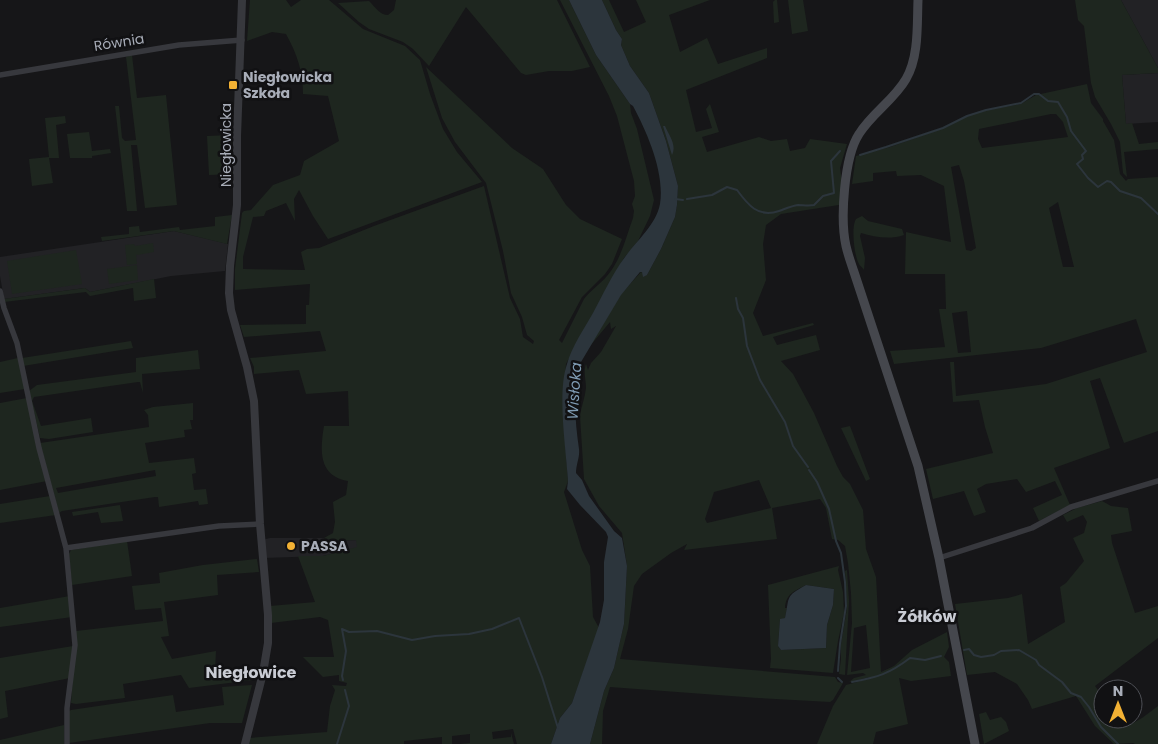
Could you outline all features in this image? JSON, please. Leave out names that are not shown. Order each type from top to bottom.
[{"type":"main road","points":[[918,0],[914,53],[906,78],[858,135],[849,157],[845,201],[846,245],[918,466],[939,558],[975,744]]},
{"type":"street","name":"Niegłowicka","points":[[242,0],[237,136],[238,205],[230,266],[229,290],[231,310],[248,368],[254,400],[260,524],[268,615],[268,643],[258,695],[245,744]]},
{"type":"street","name":"Równia","points":[[0,75],[179,45],[242,40]]},
{"type":"street","points":[[0,291],[16,343],[39,448],[66,548],[75,645],[67,708],[67,744]]},
{"type":"street","points":[[939,558],[1032,528],[1071,507],[1158,481]]},
{"type":"street","points":[[66,548],[219,526],[260,524]]},
{"type":"shaded area","points":[[250,0],[286,0],[291,7],[301,0],[329,0],[363,29],[405,46],[420,60],[443,129],[457,152],[482,182],[328,239],[299,190],[294,199],[295,221],[286,203],[266,211],[264,216],[253,217],[243,257],[243,269],[305,270],[301,252],[307,249],[319,248],[484,186],[510,298],[520,319],[523,337],[533,344],[534,341],[527,335],[522,317],[511,293],[503,251],[486,183],[455,142],[442,118],[426,67],[512,148],[543,169],[566,205],[580,219],[622,239],[612,264],[605,274],[582,297],[559,340],[562,343],[584,299],[607,276],[616,263],[633,218],[632,204],[635,196],[634,181],[617,116],[609,96],[560,0],[569,0],[596,55],[630,104],[654,200],[650,216],[638,241],[624,258],[566,364],[563,408],[568,481],[564,492],[582,550],[590,566],[593,617],[599,628],[572,703],[560,718],[551,744],[517,744],[513,729],[492,732],[493,739],[511,737],[511,733],[514,744],[460,744],[470,743],[470,734],[452,736],[452,744],[442,744],[442,737],[404,741],[404,744],[247,744],[249,738],[327,732],[330,706],[335,690],[332,685],[346,686],[347,683],[339,681],[339,675],[323,677],[303,657],[334,657],[328,620],[320,617],[271,623],[270,606],[315,602],[298,556],[323,556],[357,547],[356,540],[335,541],[324,538],[333,533],[335,522],[333,502],[346,495],[348,481],[331,474],[326,468],[322,453],[324,426],[349,426],[348,391],[306,394],[299,370],[254,374],[254,367],[250,358],[326,351],[320,331],[244,337],[240,325],[306,324],[306,305],[309,305],[310,284],[235,290],[235,269],[242,213],[251,210],[273,185],[300,175],[304,161],[339,141],[328,96],[303,94],[299,63],[286,34],[272,32],[247,41]]},
{"type":"shaded area","points":[[396,0],[557,0],[590,67],[572,71],[549,71],[526,75],[521,73],[466,7],[429,66],[413,49],[403,42],[369,29],[338,3],[369,1],[380,12],[388,15],[394,10]]},
{"type":"shaded area","points":[[602,0],[609,0],[624,32],[646,22],[636,0],[710,0],[669,15],[680,52],[707,38],[718,64],[767,48],[767,58],[686,90],[696,132],[712,128],[706,109],[710,104],[719,132],[702,137],[707,152],[759,137],[771,141],[787,139],[790,151],[805,148],[810,139],[847,144],[840,168],[845,204],[781,214],[766,225],[763,244],[766,280],[753,313],[763,336],[813,323],[814,325],[773,337],[777,345],[816,335],[820,350],[781,361],[793,374],[814,413],[837,466],[843,477],[850,484],[863,510],[866,549],[876,577],[881,672],[894,666],[912,650],[947,632],[949,647],[944,657],[949,662],[951,676],[911,681],[899,678],[908,724],[876,732],[873,744],[817,744],[833,706],[846,685],[872,678],[849,682],[854,678],[866,675],[863,673],[847,675],[852,623],[848,563],[845,546],[838,540],[832,539],[826,508],[820,499],[772,508],[777,539],[684,550],[687,544],[642,574],[634,586],[628,629],[620,659],[835,677],[838,682],[843,683],[833,700],[830,702],[758,698],[610,687],[603,711],[602,744],[590,744],[604,691],[614,668],[624,624],[627,566],[622,533],[599,506],[584,479],[580,416],[586,388],[585,367],[586,364],[588,370],[616,326],[611,329],[610,322],[590,346],[621,294],[641,272],[647,275],[661,249],[675,217],[678,186],[666,141],[649,93],[630,66],[621,45],[622,39]],"holes":[[[759,480],[771,508],[707,523],[705,519],[714,492]],[[866,625],[870,668],[851,672],[854,628]]]},
{"type":"shaded area","points":[[777,0],[779,22],[774,23],[773,2]]},
{"type":"shaded area","points":[[788,0],[803,0],[808,31],[792,34]]},
{"type":"shaded area","points":[[1075,0],[1121,0],[1158,68],[1158,73],[1122,75],[1126,124],[1132,123],[1139,144],[1158,142],[1158,149],[1124,152],[1127,177],[1123,173],[1120,142],[1095,97],[1091,83],[1084,26],[1078,20]]},
{"type":"shaded area","points":[[1121,0],[1158,0],[1158,68]]},
{"type":"shaded area","points":[[132,55],[137,98],[166,95],[177,205],[145,208],[137,145],[131,145],[137,211],[127,211],[115,106],[119,106],[122,138],[125,141],[136,140],[126,57]]},
{"type":"shaded area","points":[[1158,73],[1158,122],[1126,124],[1122,75]]},
{"type":"shaded area","points":[[1087,84],[1091,103],[1103,119],[1114,140],[1120,174],[1126,181],[1128,179],[1158,177],[1158,431],[1124,443],[1100,378],[1090,381],[1110,448],[1054,468],[1070,505],[1039,521],[1033,508],[1062,495],[1055,481],[1026,492],[1017,479],[986,484],[977,489],[986,512],[974,516],[964,491],[933,499],[926,469],[993,453],[979,400],[953,402],[950,362],[954,362],[956,396],[1046,384],[1147,352],[1136,319],[1041,348],[894,364],[890,351],[945,347],[939,309],[946,309],[945,274],[905,274],[906,232],[951,242],[944,186],[921,175],[897,176],[896,171],[873,173],[873,181],[852,184],[856,156],[890,147],[947,127],[967,116],[1021,104],[1036,95]],"holes":[[[1056,114],[1063,122],[1068,137],[982,148],[978,139],[979,129]],[[959,165],[964,181],[976,248],[971,251],[966,250],[951,167]],[[1058,202],[1074,267],[1063,267],[1049,208]],[[967,311],[971,352],[958,353],[952,313]]]},
{"type":"shaded area","points":[[65,116],[66,123],[56,125],[59,158],[49,158],[53,183],[32,186],[29,159],[49,157],[45,118]]},
{"type":"shaded area","points":[[89,132],[92,151],[110,149],[111,153],[92,156],[92,158],[70,158],[67,134]]},
{"type":"shaded area","points":[[232,135],[233,174],[209,175],[207,136]]},
{"type":"shaded area","points":[[232,215],[227,244],[174,231],[102,241],[101,237],[129,234],[129,227],[139,226],[140,232],[179,227],[180,230],[215,226],[215,217]]},
{"type":"shaded area","points":[[862,216],[868,221],[902,229],[904,235],[882,237],[861,233],[865,258],[864,270],[857,260],[853,234],[856,219]]},
{"type":"shaded area","points":[[174,231],[228,244],[225,271],[171,276],[90,292],[85,288],[4,299],[0,276],[0,257]]},
{"type":"shaded area","points":[[153,243],[154,252],[136,254],[137,264],[127,265],[125,245],[134,244],[135,246]]},
{"type":"shaded area","points":[[76,250],[82,284],[12,294],[7,261]]},
{"type":"shaded area","points":[[137,265],[138,280],[109,284],[107,269]]},
{"type":"shaded area","points":[[154,279],[156,298],[134,301],[133,288],[90,296],[86,292],[4,302],[4,299],[85,288],[90,292]]},
{"type":"shaded area","points":[[131,341],[133,348],[23,366],[22,358]]},
{"type":"shaded area","points":[[198,350],[200,369],[142,374],[143,393],[140,382],[138,382],[34,397],[32,401],[41,426],[91,418],[93,432],[49,439],[40,438],[29,391],[37,385],[136,372],[136,358]]},
{"type":"shaded area","points":[[18,358],[25,389],[0,393],[0,362]]},
{"type":"shaded area","points":[[27,398],[47,481],[0,490],[0,403]]},
{"type":"shaded area","points":[[193,403],[193,420],[190,420],[192,429],[184,430],[185,437],[145,443],[149,463],[194,458],[196,473],[192,474],[194,490],[206,489],[208,504],[199,505],[198,501],[159,507],[158,497],[155,497],[59,513],[40,443],[149,427],[148,415],[144,410],[153,407]],"holes":[[[155,470],[156,476],[58,493],[56,488]]]},
{"type":"shaded area","points":[[850,426],[870,479],[866,481],[841,428]]},
{"type":"shaded area","points":[[50,496],[56,515],[0,523],[0,504]]},
{"type":"shaded area","points":[[1102,501],[1111,506],[1128,508],[1132,531],[1111,535],[1112,543],[1135,613],[1158,606],[1158,638],[1104,679],[1093,679],[1093,723],[1076,696],[1032,709],[1017,684],[995,672],[967,675],[955,604],[1008,598],[1022,594],[1028,644],[1065,622],[1060,587],[1066,583],[1084,561],[1073,538],[1084,533],[1087,522],[1083,515],[1067,522],[1063,515],[1077,508]]},
{"type":"shaded area","points":[[120,505],[123,521],[101,523],[98,512],[73,516],[72,512]]},
{"type":"shaded area","points":[[270,538],[324,538],[335,541],[357,540],[357,548],[323,556],[263,558],[262,540]]},
{"type":"shaded area","points":[[127,541],[132,576],[72,585],[69,554],[71,550]]},
{"type":"shaded area","points":[[257,559],[259,572],[217,575],[218,595],[164,602],[169,636],[161,637],[172,659],[216,651],[215,671],[256,667],[253,680],[189,688],[181,675],[123,684],[125,698],[71,703],[76,631],[163,621],[161,608],[135,610],[132,586],[160,583],[159,573],[203,565]]},
{"type":"shaded area","points":[[839,566],[844,613],[833,673],[770,668],[768,585]],"holes":[[[806,585],[834,589],[833,605],[827,625],[826,648],[781,650],[778,646],[780,620],[785,618],[787,608],[785,608],[789,596]]]},
{"type":"shaded area","points":[[847,570],[849,601],[845,675],[839,674],[841,644],[847,608],[845,571]]},
{"type":"shaded area","points":[[70,596],[72,617],[0,627],[0,608]]},
{"type":"shaded area","points":[[73,646],[70,678],[5,691],[8,717],[0,719],[0,658]]},
{"type":"shaded area","points":[[252,685],[242,723],[210,723],[69,743],[68,712],[71,710],[173,695],[176,712],[224,705],[222,687]]},
{"type":"shaded area","points":[[1158,706],[1158,744],[1114,744],[1098,729],[1143,729],[1143,717]]},
{"type":"shaded area","points":[[986,712],[990,720],[1001,717],[1006,722],[1009,731],[984,744],[979,714]]},
{"type":"shaded area","points":[[64,725],[64,744],[0,744],[0,740]]},
{"type":"water","name":"Wisłoka","points":[[569,0],[602,0],[622,39],[621,45],[630,66],[649,93],[666,141],[678,186],[675,217],[661,249],[647,275],[643,277],[642,272],[640,272],[621,295],[581,362],[576,383],[579,452],[576,473],[582,480],[589,496],[614,531],[622,538],[627,566],[624,624],[614,668],[604,691],[590,744],[551,744],[560,718],[572,703],[600,622],[604,600],[604,562],[608,537],[606,532],[567,489],[562,405],[564,376],[575,344],[612,277],[655,219],[660,204],[661,192],[654,153],[638,116],[633,106],[596,55]]},
{"type":"water","points":[[663,126],[665,126],[672,140],[674,147],[672,155]]},
{"type":"water","points":[[806,585],[834,589],[833,605],[827,625],[826,648],[781,650],[778,646],[780,619],[785,618],[791,595]]},
{"type":"waterway","points":[[860,155],[943,128],[967,116],[1021,103],[1034,94],[1039,94],[1048,101],[1058,102],[1067,117],[1071,131],[1086,151],[1082,155],[1083,159],[1077,164],[1088,178],[1098,187],[1107,181],[1111,182],[1120,191],[1141,198],[1158,214]]},
{"type":"waterway","points":[[687,199],[712,195],[727,187],[737,190],[754,209],[765,213],[772,213],[798,205],[814,205],[823,196],[834,193],[831,161],[840,151]]},
{"type":"waterway","points":[[675,199],[683,200]]},
{"type":"waterway","points":[[736,298],[738,309],[743,318],[747,346],[760,380],[785,422],[793,446],[808,467]]},
{"type":"waterway","points":[[809,470],[817,482],[829,509],[836,541],[841,553],[846,606],[838,671]]},
{"type":"waterway","points":[[343,680],[346,651],[342,629],[349,632],[377,631],[412,640],[435,636],[469,634],[492,629],[519,618],[542,677],[558,728]]},
{"type":"waterway","points":[[964,650],[969,649],[974,655],[981,657],[994,655],[1001,651],[1019,650],[1036,660],[1039,665],[1062,682],[1071,693],[1081,697],[1101,727],[1118,744]]},
{"type":"waterway","points":[[852,682],[883,674],[910,658],[925,660],[941,656]]},
{"type":"waterway","points":[[838,678],[842,682]]},
{"type":"waterway","points":[[337,744],[349,706],[345,690]]},
{"type":"place","name":"Niegłowicka Szkoła","points":[[233,85]]},
{"type":"place","name":"PASSA","points":[[291,546]]},
{"type":"district","name":"Żółków","points":[[927,616]]},
{"type":"district","name":"Niegłowice","points":[[251,672]]}]
